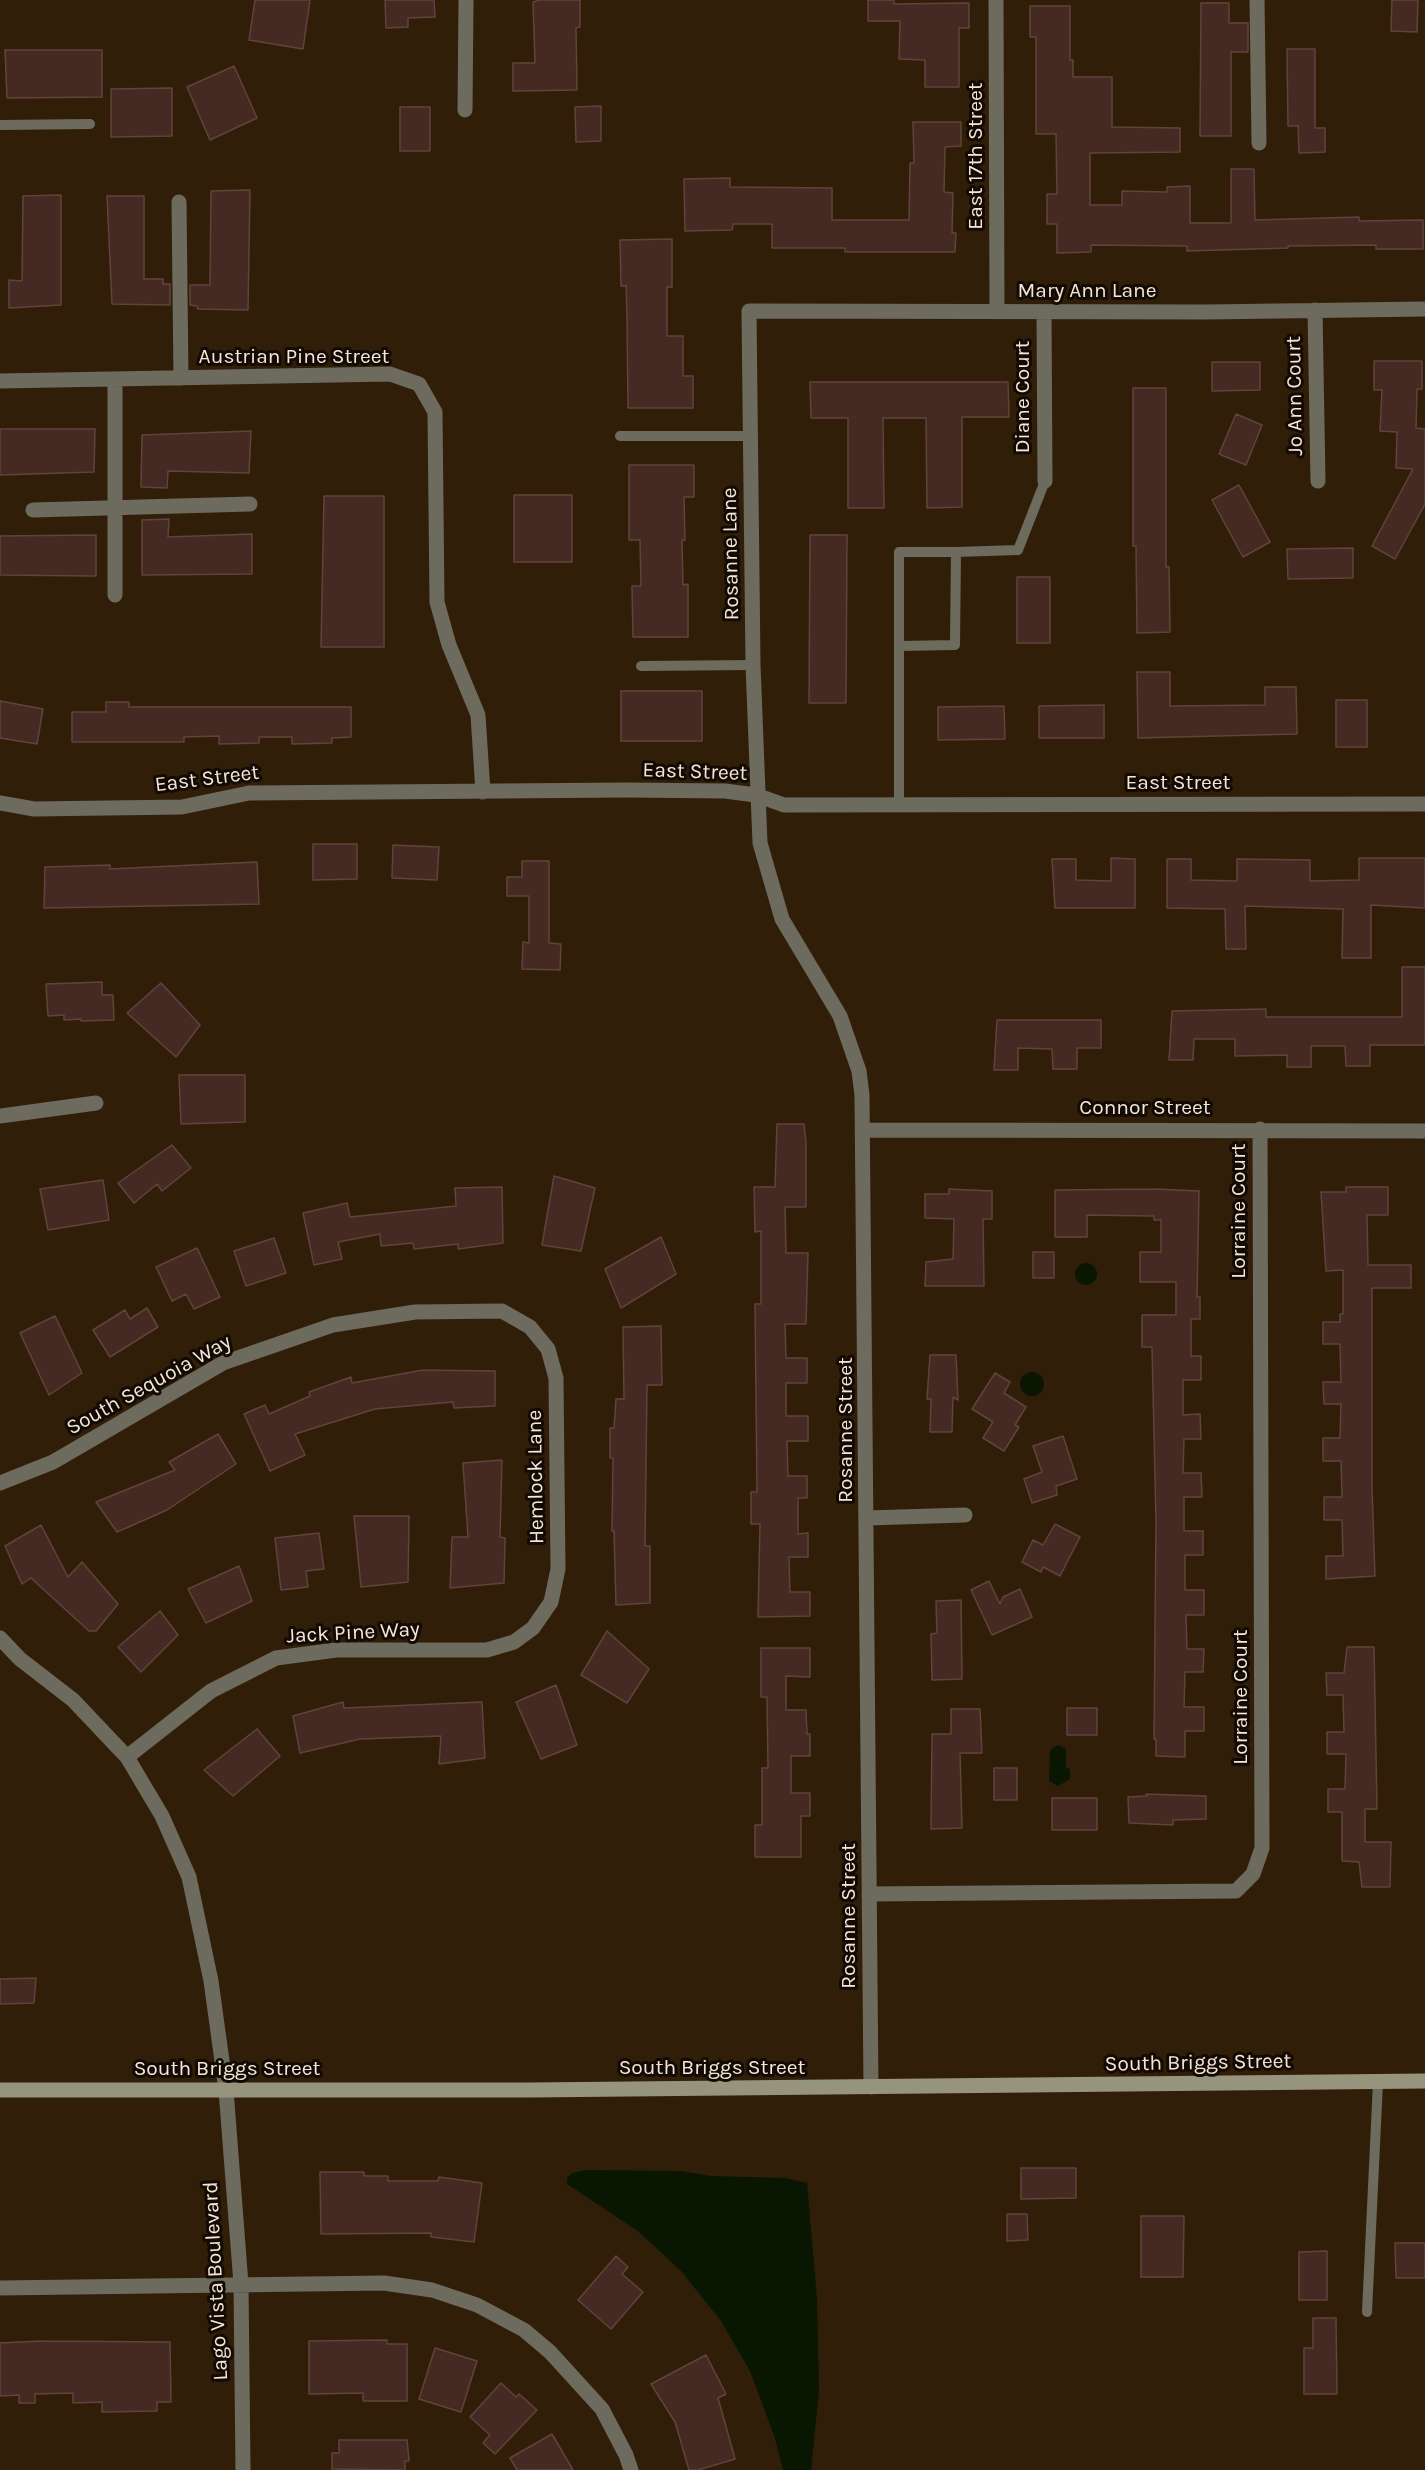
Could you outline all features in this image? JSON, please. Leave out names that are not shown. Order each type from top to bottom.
[{"type":"street","points":[[465,110],[466,0]]},
{"type":"street","name":"East 17th Street","points":[[996,0],[997,312]]},
{"type":"street","points":[[1257,0],[1259,143]]},
{"type":"street","points":[[179,202],[181,378]]},
{"type":"street","name":"Mary Ann Lane","points":[[749,311],[1044,312],[1425,309]]},
{"type":"street","name":"Jo Ann Court","points":[[1315,310],[1318,481]]},
{"type":"street","name":"Rosanne Lane","points":[[749,311],[756,795]]},
{"type":"street","name":"Diane Court","points":[[1044,312],[1045,481]]},
{"type":"street","name":"Austrian Pine Street","points":[[0,381],[390,374],[419,384],[435,412],[437,602],[449,645],[478,714],[483,792]]},
{"type":"street","points":[[115,379],[115,595]]},
{"type":"street","points":[[33,510],[250,504]]},
{"type":"street","name":"East Street","points":[[0,803],[34,809],[182,807],[249,793],[725,791],[756,795],[784,805],[1425,804]]},
{"type":"street","name":"Rosanne Street","points":[[756,795],[760,843],[773,895],[782,919],[832,1002],[848,1039],[859,1071],[865,1130],[871,2087]]},
{"type":"street","points":[[0,1116],[96,1103]]},
{"type":"street","name":"Lorraine Court","points":[[869,1894],[1236,1891],[1253,1874],[1262,1848],[1260,1129]]},
{"type":"street","name":"Connor Street","points":[[865,1130],[1425,1131]]},
{"type":"street","name":"South Sequoia Way","points":[[0,1483],[53,1462],[222,1363],[333,1325],[415,1312],[502,1311],[530,1327]]},
{"type":"street","name":"Hemlock Lane","points":[[530,1327],[548,1349],[556,1378],[558,1569],[551,1602],[533,1628]]},
{"type":"street","points":[[867,1518],[964,1515]]},
{"type":"street","name":"Jack Pine Way","points":[[127,1757],[211,1691],[276,1658],[336,1650],[487,1650],[514,1642],[533,1628]]},
{"type":"street","name":"Lago Vista Boulevard","points":[[0,1638],[20,1659],[73,1700],[127,1757],[162,1816],[189,1877],[211,1981],[226,2090],[241,2284],[243,2470]]},
{"type":"street","name":"South Briggs Street","points":[[0,2090],[871,2087],[1425,2081]]},
{"type":"street","points":[[0,2288],[384,2283],[432,2290],[477,2305],[524,2330],[572,2374],[602,2409],[626,2455],[631,2470]]},
{"type":"lane","points":[[0,125],[90,124]]},
{"type":"lane","points":[[620,436],[750,436]]},
{"type":"lane","points":[[899,805],[899,552],[1018,550],[1045,481]]},
{"type":"lane","points":[[899,646],[955,645],[956,552]]},
{"type":"lane","points":[[641,666],[753,665]]},
{"type":"lane","points":[[1367,2312],[1378,2082]]},
{"type":"shaded area","points":[[1086,1263],[1094,1266],[1097,1274],[1094,1282],[1086,1285],[1078,1282],[1075,1274],[1078,1266]]},
{"type":"shaded area","points":[[1027,1372],[1037,1372],[1044,1379],[1044,1389],[1037,1396],[1027,1396],[1020,1389],[1020,1379]]},
{"type":"shaded area","points":[[1058,1745],[1066,1749],[1066,1768],[1070,1769],[1070,1779],[1058,1786],[1049,1781],[1050,1750]]},
{"type":"shaded area","points":[[586,2170],[681,2171],[710,2176],[786,2178],[807,2183],[817,2298],[819,2391],[811,2470],[783,2470],[774,2435],[750,2371],[721,2321],[681,2271],[639,2232],[567,2184],[567,2178],[572,2173]]},
{"type":"building","points":[[255,0],[310,0],[303,49],[249,40]]},
{"type":"building","points":[[385,0],[434,0],[435,17],[408,18],[408,27],[386,28]]},
{"type":"building","points":[[580,0],[580,27],[576,28],[577,90],[513,91],[513,63],[535,63],[533,2]]},
{"type":"building","points":[[868,0],[894,0],[894,4],[969,3],[969,28],[959,28],[959,87],[925,87],[925,60],[899,59],[900,21],[868,21]]},
{"type":"building","points":[[1392,0],[1418,0],[1417,32],[1391,31]]},
{"type":"building","points":[[1201,3],[1229,3],[1229,23],[1248,23],[1248,52],[1231,52],[1231,136],[1200,136]]},
{"type":"building","points":[[1030,6],[1070,6],[1070,60],[1073,60],[1073,77],[1112,77],[1112,127],[1180,128],[1180,152],[1090,153],[1090,205],[1122,205],[1122,191],[1167,192],[1167,187],[1190,186],[1190,223],[1231,223],[1231,169],[1254,169],[1255,220],[1359,217],[1359,221],[1423,220],[1423,249],[1376,249],[1376,245],[1187,251],[1187,246],[1091,245],[1091,252],[1057,253],[1057,224],[1047,224],[1047,194],[1057,194],[1056,134],[1036,134],[1036,37],[1030,37]]},
{"type":"building","points":[[1287,49],[1315,49],[1315,128],[1325,128],[1325,152],[1299,153],[1298,126],[1288,126]]},
{"type":"building","points":[[5,50],[102,50],[102,97],[7,98]]},
{"type":"building","points":[[234,66],[257,118],[210,140],[187,87]]},
{"type":"building","points":[[172,88],[172,136],[111,137],[111,89]]},
{"type":"building","points":[[601,106],[601,141],[576,142],[575,107]]},
{"type":"building","points":[[400,107],[430,107],[430,151],[400,151]]},
{"type":"building","points":[[913,122],[961,122],[961,146],[945,147],[944,192],[953,193],[952,233],[956,233],[955,252],[845,252],[845,248],[772,248],[772,224],[733,224],[732,230],[685,231],[684,179],[730,178],[730,187],[832,188],[832,220],[909,220],[910,163],[914,163]]},
{"type":"building","points":[[250,190],[248,310],[198,309],[197,306],[190,305],[190,285],[210,285],[211,191]]},
{"type":"building","points":[[61,195],[61,305],[9,308],[9,280],[22,281],[23,196]]},
{"type":"building","points":[[107,196],[144,196],[144,279],[163,279],[163,284],[170,284],[170,305],[112,304]]},
{"type":"building","points":[[672,239],[672,287],[667,287],[667,336],[683,336],[683,376],[693,376],[693,408],[628,408],[626,286],[621,286],[620,240]]},
{"type":"building","points":[[1374,361],[1422,361],[1422,389],[1417,389],[1416,428],[1425,429],[1425,504],[1395,559],[1372,546],[1413,469],[1396,468],[1397,432],[1380,431],[1382,390],[1374,390]]},
{"type":"building","points":[[1212,362],[1260,362],[1260,390],[1212,391]]},
{"type":"building","points":[[810,382],[1008,382],[1009,417],[962,417],[962,507],[927,508],[926,418],[883,418],[884,508],[848,508],[848,418],[811,418]]},
{"type":"building","points":[[1133,388],[1166,388],[1166,567],[1169,567],[1170,632],[1137,633],[1136,546],[1133,546]]},
{"type":"building","points":[[1236,414],[1262,425],[1246,465],[1219,454]]},
{"type":"building","points":[[0,429],[95,429],[94,472],[0,475]]},
{"type":"building","points":[[251,431],[249,473],[168,471],[167,488],[141,487],[142,435]]},
{"type":"building","points":[[629,465],[694,465],[694,497],[684,497],[685,540],[682,540],[683,585],[688,584],[688,637],[633,637],[632,586],[641,586],[640,540],[629,540]]},
{"type":"building","points":[[1239,485],[1270,542],[1243,557],[1212,500]]},
{"type":"building","points":[[514,495],[572,495],[572,562],[514,562]]},
{"type":"building","points":[[324,496],[384,496],[384,647],[321,647]]},
{"type":"building","points":[[169,519],[168,537],[252,534],[252,574],[142,575],[142,520]]},
{"type":"building","points":[[96,535],[96,576],[0,575],[0,536]]},
{"type":"building","points":[[810,535],[847,535],[846,703],[809,703]]},
{"type":"building","points":[[1353,548],[1353,578],[1288,579],[1287,549]]},
{"type":"building","points":[[1017,577],[1050,577],[1050,643],[1017,643]]},
{"type":"building","points":[[1137,672],[1170,672],[1170,706],[1265,705],[1265,687],[1296,687],[1297,734],[1138,738]]},
{"type":"building","points":[[621,691],[702,691],[702,741],[621,741]]},
{"type":"building","points":[[1336,700],[1367,700],[1367,747],[1336,747]]},
{"type":"building","points":[[0,701],[43,709],[37,744],[0,738]]},
{"type":"building","points":[[106,702],[129,702],[129,707],[351,707],[351,737],[332,738],[332,743],[292,744],[292,737],[259,737],[259,743],[219,744],[219,736],[184,737],[184,742],[72,742],[72,712],[106,712]]},
{"type":"building","points":[[1104,705],[1104,738],[1039,738],[1039,706]]},
{"type":"building","points":[[1004,706],[1005,739],[938,740],[938,707]]},
{"type":"building","points":[[313,844],[357,844],[357,879],[313,880]]},
{"type":"building","points":[[393,845],[439,847],[437,880],[392,878]]},
{"type":"building","points":[[1111,858],[1135,859],[1135,908],[1055,908],[1052,859],[1076,859],[1076,880],[1111,881]]},
{"type":"building","points":[[1359,858],[1425,858],[1425,908],[1371,905],[1371,958],[1342,958],[1343,909],[1245,906],[1246,949],[1226,949],[1225,909],[1167,908],[1167,859],[1191,859],[1191,880],[1237,881],[1237,859],[1310,860],[1310,881],[1359,880]]},
{"type":"building","points":[[522,861],[549,861],[549,943],[561,944],[560,970],[522,969],[523,942],[529,943],[529,896],[507,896],[507,877],[522,877]]},
{"type":"building","points":[[257,862],[259,904],[44,908],[45,867],[110,865],[110,869]]},
{"type":"building","points":[[1402,967],[1425,967],[1425,1045],[1370,1045],[1370,1066],[1346,1066],[1345,1046],[1311,1046],[1311,1067],[1287,1067],[1287,1055],[1235,1056],[1235,1039],[1194,1039],[1193,1060],[1169,1060],[1172,1011],[1266,1009],[1266,1017],[1402,1017]]},
{"type":"building","points":[[102,982],[102,995],[113,995],[114,1020],[64,1020],[64,1015],[48,1016],[46,984]]},
{"type":"building","points":[[161,983],[200,1025],[176,1057],[127,1013]]},
{"type":"building","points":[[997,1020],[1101,1020],[1101,1048],[1077,1048],[1077,1069],[1053,1069],[1052,1049],[1018,1048],[1018,1070],[994,1070]]},
{"type":"building","points":[[179,1075],[245,1075],[245,1122],[181,1124]]},
{"type":"building","points":[[777,1124],[804,1124],[806,1142],[806,1207],[785,1207],[786,1253],[808,1253],[806,1324],[785,1324],[786,1358],[807,1358],[807,1383],[786,1383],[786,1416],[808,1416],[808,1441],[787,1441],[788,1476],[807,1476],[807,1498],[798,1498],[798,1534],[808,1533],[808,1557],[789,1557],[790,1592],[810,1592],[810,1616],[758,1617],[760,1524],[751,1524],[751,1492],[757,1492],[755,1304],[761,1304],[761,1231],[755,1232],[754,1187],[775,1187]]},
{"type":"building","points":[[172,1145],[191,1168],[162,1191],[157,1184],[134,1203],[118,1183]]},
{"type":"building","points":[[554,1176],[595,1188],[581,1251],[542,1245]]},
{"type":"building","points":[[103,1180],[109,1220],[48,1230],[40,1189]]},
{"type":"building","points":[[502,1187],[503,1243],[458,1249],[458,1244],[414,1249],[413,1243],[381,1246],[380,1234],[338,1242],[342,1259],[314,1265],[303,1213],[347,1203],[350,1217],[456,1206],[455,1188]]},
{"type":"building","points":[[1346,1187],[1388,1187],[1388,1215],[1367,1215],[1368,1265],[1411,1265],[1411,1288],[1372,1288],[1372,1489],[1375,1576],[1326,1579],[1326,1556],[1343,1556],[1342,1520],[1324,1520],[1324,1497],[1342,1497],[1341,1461],[1323,1461],[1323,1438],[1340,1438],[1341,1404],[1324,1404],[1323,1382],[1341,1382],[1340,1344],[1323,1344],[1323,1322],[1340,1322],[1340,1314],[1343,1314],[1343,1270],[1326,1271],[1321,1192],[1346,1192]]},
{"type":"building","points":[[949,1189],[992,1191],[992,1219],[983,1219],[984,1286],[925,1286],[926,1262],[953,1259],[954,1219],[925,1218],[925,1194],[949,1194]]},
{"type":"building","points":[[1055,1190],[1199,1191],[1197,1297],[1200,1297],[1200,1319],[1191,1319],[1191,1356],[1201,1356],[1201,1380],[1183,1380],[1183,1415],[1200,1414],[1201,1439],[1184,1439],[1183,1473],[1201,1473],[1202,1497],[1184,1497],[1184,1531],[1203,1531],[1203,1555],[1185,1555],[1185,1590],[1204,1590],[1204,1615],[1186,1615],[1187,1649],[1204,1649],[1203,1672],[1185,1672],[1184,1707],[1204,1707],[1204,1731],[1185,1731],[1185,1757],[1156,1756],[1156,1739],[1154,1739],[1156,1521],[1152,1347],[1142,1347],[1142,1315],[1176,1315],[1176,1282],[1140,1282],[1140,1252],[1161,1252],[1161,1220],[1154,1220],[1154,1216],[1087,1215],[1087,1237],[1055,1237]]},
{"type":"building","points":[[661,1237],[676,1274],[621,1308],[605,1269]]},
{"type":"building","points":[[274,1238],[286,1273],[246,1286],[234,1251]]},
{"type":"building","points":[[197,1248],[220,1297],[194,1309],[186,1294],[172,1301],[156,1267]]},
{"type":"building","points":[[1033,1252],[1054,1252],[1054,1278],[1033,1278]]},
{"type":"building","points":[[147,1308],[158,1327],[110,1357],[93,1330],[125,1310],[130,1319]]},
{"type":"building","points":[[55,1316],[82,1373],[49,1395],[20,1333]]},
{"type":"building","points":[[661,1326],[662,1385],[647,1385],[645,1546],[650,1546],[650,1603],[616,1605],[614,1531],[612,1531],[613,1458],[610,1458],[610,1428],[614,1428],[616,1399],[624,1399],[623,1327]]},
{"type":"building","points":[[930,1355],[956,1355],[958,1400],[953,1397],[952,1432],[930,1432],[931,1399],[927,1399]]},
{"type":"building","points":[[423,1370],[495,1371],[495,1406],[454,1408],[453,1402],[375,1409],[295,1434],[305,1455],[270,1471],[244,1414],[265,1405],[269,1414],[310,1396],[309,1392],[351,1377],[352,1383]]},
{"type":"building","points":[[995,1373],[1010,1382],[1004,1393],[1026,1407],[1015,1425],[1019,1427],[1004,1451],[983,1438],[993,1422],[972,1409]]},
{"type":"building","points":[[218,1434],[236,1464],[167,1510],[117,1532],[96,1502],[175,1470],[169,1462]]},
{"type":"building","points":[[1063,1436],[1077,1479],[1056,1486],[1057,1495],[1032,1503],[1024,1479],[1042,1472],[1033,1446]]},
{"type":"building","points":[[502,1460],[500,1537],[505,1538],[504,1583],[450,1588],[452,1537],[468,1537],[463,1463]]},
{"type":"building","points":[[354,1516],[409,1516],[408,1582],[361,1587]]},
{"type":"building","points":[[1055,1524],[1080,1537],[1060,1576],[1043,1567],[1041,1572],[1022,1562],[1033,1540],[1043,1545]]},
{"type":"building","points":[[41,1525],[68,1577],[82,1562],[118,1604],[96,1631],[89,1631],[31,1578],[22,1584],[5,1546]]},
{"type":"building","points":[[319,1533],[324,1569],[306,1571],[308,1587],[281,1590],[275,1538]]},
{"type":"building","points":[[239,1566],[252,1601],[206,1623],[188,1589]]},
{"type":"building","points":[[989,1581],[1000,1604],[1003,1597],[1020,1589],[1032,1617],[992,1635],[971,1590]]},
{"type":"building","points":[[961,1600],[962,1679],[932,1680],[931,1634],[937,1633],[936,1601]]},
{"type":"building","points":[[160,1611],[178,1635],[141,1672],[118,1647]]},
{"type":"building","points":[[607,1631],[649,1669],[627,1703],[581,1675]]},
{"type":"building","points":[[1347,1647],[1374,1647],[1377,1809],[1365,1809],[1365,1842],[1391,1842],[1390,1887],[1362,1887],[1359,1862],[1342,1861],[1342,1812],[1328,1812],[1328,1789],[1345,1789],[1346,1754],[1327,1754],[1327,1732],[1344,1732],[1343,1695],[1327,1695],[1326,1673],[1344,1673]]},
{"type":"building","points":[[761,1648],[810,1648],[810,1677],[786,1676],[786,1710],[806,1710],[807,1734],[810,1734],[810,1756],[791,1756],[791,1793],[810,1793],[810,1816],[801,1816],[801,1857],[755,1857],[755,1825],[762,1825],[762,1768],[768,1768],[767,1697],[761,1697]]},
{"type":"building","points":[[556,1685],[577,1745],[541,1759],[516,1702]]},
{"type":"building","points":[[343,1702],[344,1708],[482,1702],[485,1758],[439,1764],[441,1736],[360,1739],[300,1753],[293,1716]]},
{"type":"building","points":[[1067,1708],[1097,1708],[1097,1735],[1067,1735]]},
{"type":"building","points":[[951,1709],[980,1709],[982,1753],[960,1753],[962,1828],[931,1829],[932,1734],[951,1734]]},
{"type":"building","points":[[257,1729],[280,1756],[233,1796],[204,1770]]},
{"type":"building","points":[[994,1768],[1017,1768],[1017,1800],[994,1800]]},
{"type":"building","points":[[1146,1794],[1206,1796],[1206,1819],[1173,1820],[1173,1825],[1129,1823],[1128,1797],[1147,1796]]},
{"type":"building","points":[[1052,1798],[1097,1798],[1097,1830],[1052,1830]]},
{"type":"building","points":[[36,1978],[34,2003],[0,2004],[0,1979]]},
{"type":"building","points":[[1021,2168],[1076,2168],[1076,2198],[1021,2199]]},
{"type":"building","points":[[320,2172],[364,2172],[364,2176],[388,2176],[388,2181],[438,2181],[439,2177],[482,2183],[474,2242],[431,2237],[431,2233],[321,2234]]},
{"type":"building","points":[[1007,2214],[1027,2214],[1028,2240],[1007,2241]]},
{"type":"building","points":[[1141,2216],[1184,2216],[1183,2277],[1141,2277]]},
{"type":"building","points":[[1395,2243],[1425,2243],[1425,2278],[1396,2278]]},
{"type":"building","points":[[1327,2251],[1327,2300],[1299,2300],[1299,2252]]},
{"type":"building","points":[[616,2256],[628,2267],[622,2274],[643,2292],[611,2329],[578,2300]]},
{"type":"building","points":[[1313,2318],[1336,2318],[1337,2394],[1304,2394],[1304,2348],[1313,2348]]},
{"type":"building","points":[[387,2340],[387,2344],[407,2344],[407,2401],[363,2401],[363,2393],[309,2394],[309,2341]]},
{"type":"building","points":[[170,2342],[171,2402],[157,2402],[157,2411],[102,2412],[102,2402],[73,2403],[73,2393],[35,2394],[35,2403],[19,2403],[19,2395],[0,2396],[0,2343]]},
{"type":"building","points":[[435,2348],[477,2361],[461,2412],[419,2399]]},
{"type":"building","points":[[706,2355],[726,2394],[718,2398],[735,2459],[698,2470],[689,2470],[675,2422],[651,2384]]},
{"type":"building","points":[[501,2383],[516,2397],[519,2394],[537,2410],[495,2454],[483,2443],[490,2435],[470,2417]]},
{"type":"building","points":[[552,2434],[573,2470],[517,2470],[510,2458]]},
{"type":"building","points":[[339,2440],[407,2440],[409,2461],[405,2461],[405,2470],[332,2469],[332,2453],[339,2453]]}]
